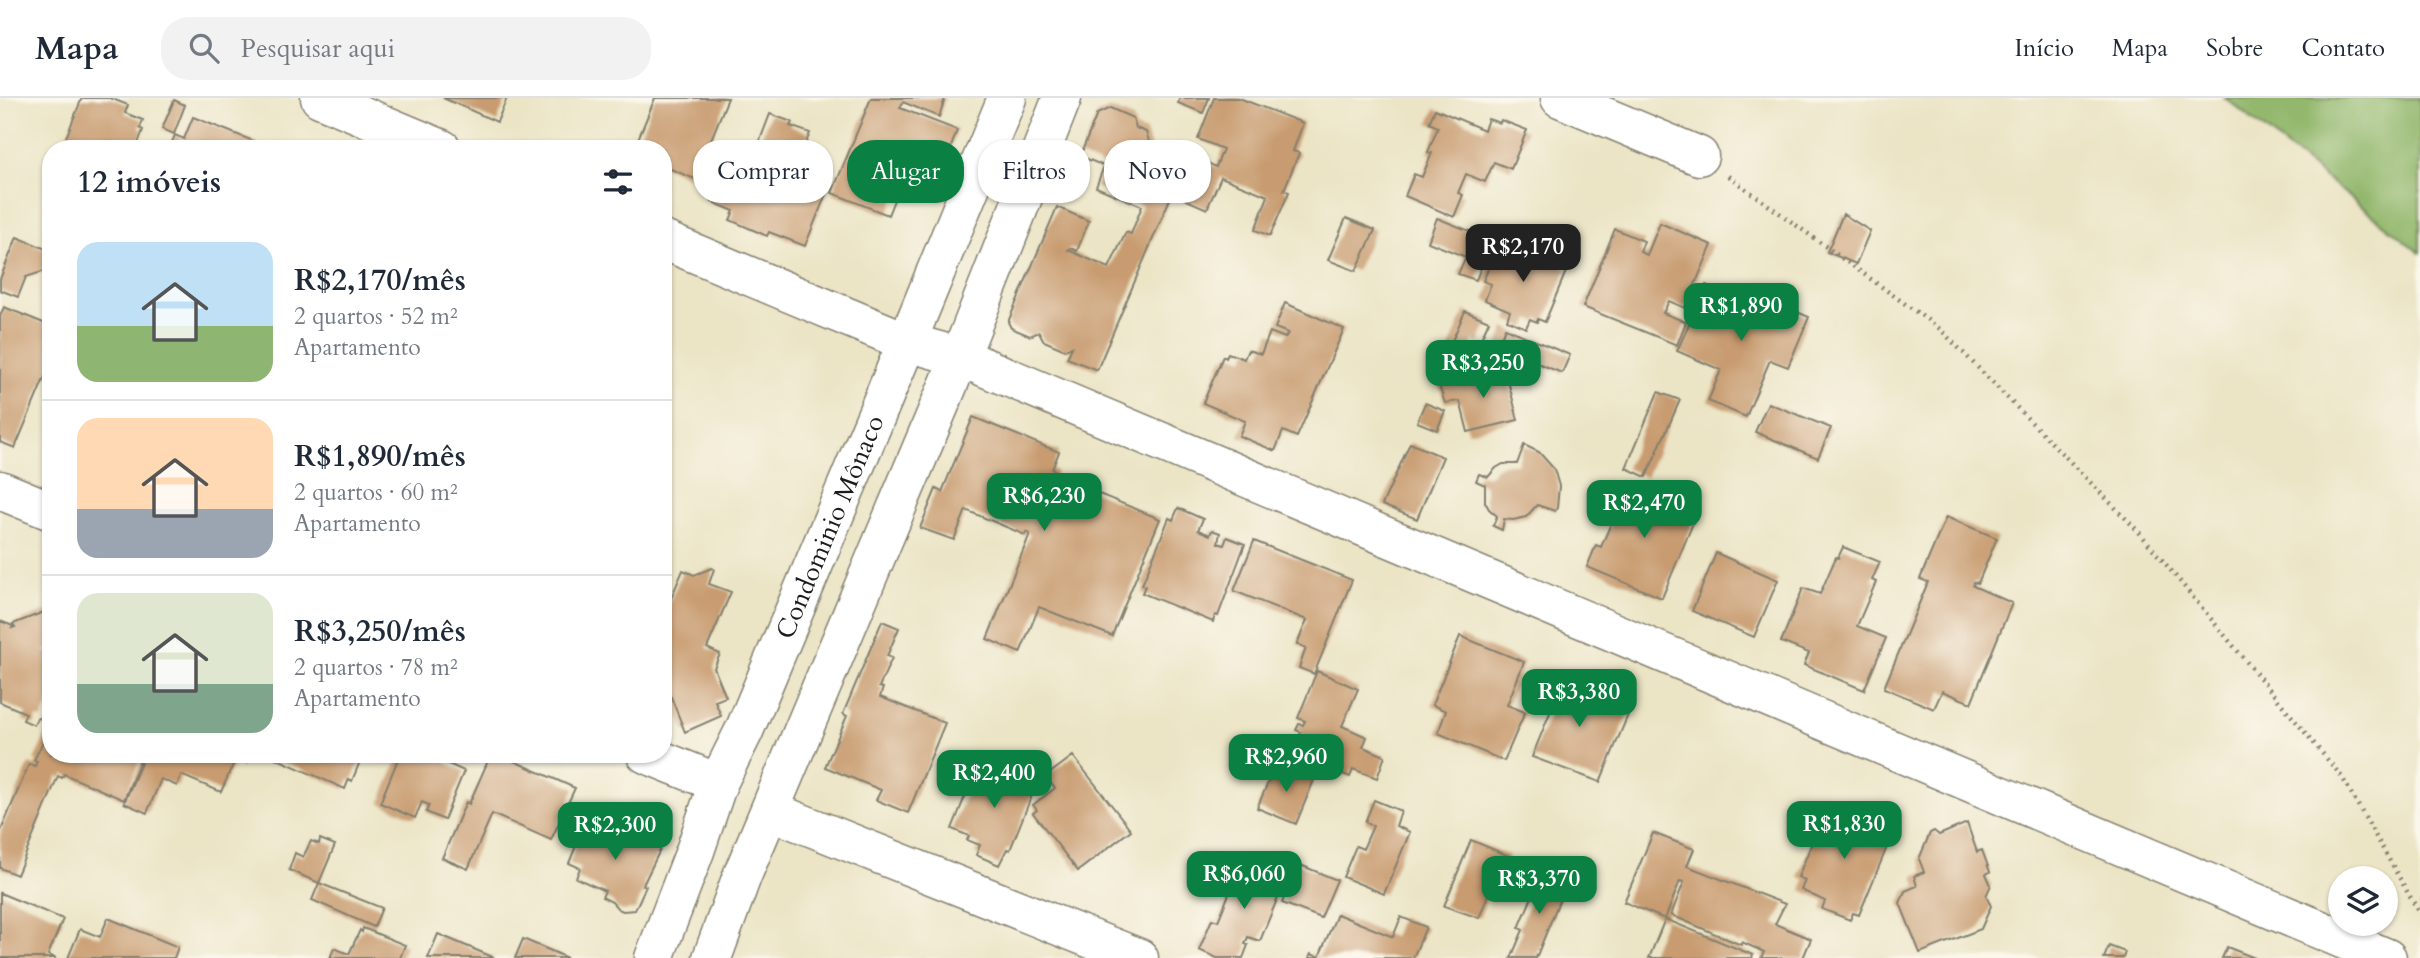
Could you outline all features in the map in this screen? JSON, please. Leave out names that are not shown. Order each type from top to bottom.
[{"type":"street","points":[[320,98],[420,140]]},
{"type":"street","name":"Condominio Mônaco","points":[[654,958],[718,783],[744,731],[1007,98]]},
{"type":"street","name":"Condominio Mônaco","points":[[712,958],[742,876],[960,357],[1062,98]]},
{"type":"street","points":[[1560,98],[1699,156]]},
{"type":"street","points":[[672,244],[907,342],[960,357],[2387,958]]},
{"type":"street","points":[[0,490],[42,507]]},
{"type":"street","points":[[744,731],[766,729],[784,737],[796,750]]},
{"type":"street","points":[[668,763],[718,783]]},
{"type":"street","points":[[771,811],[1139,958]]},
{"type":"street","points":[[695,851],[711,868],[724,876],[742,876]]},
{"type":"path","points":[[1699,156],[1940,329],[2139,532],[2342,777],[2420,914]]},
{"type":"green space","points":[[2225,98],[2420,98],[2420,253]]},
{"type":"building","points":[[82,98],[110,98],[128,105],[125,113],[143,120],[139,140],[65,140]]},
{"type":"building","points":[[443,98],[507,98],[497,122]]},
{"type":"building","points":[[655,98],[728,98],[711,140],[693,140],[693,178],[672,170],[672,140],[638,140]]},
{"type":"building","points":[[871,98],[945,98],[939,117],[903,102],[900,108],[957,130],[954,140],[854,140]]},
{"type":"building","points":[[1180,98],[1209,98],[1203,113],[1178,103]]},
{"type":"building","points":[[1214,98],[1239,98],[1303,123],[1293,151],[1299,153],[1284,190],[1289,192],[1270,236],[1255,230],[1268,196],[1221,177],[1211,200],[1211,165],[1216,167],[1223,149],[1211,144],[1211,140],[1198,139]]},
{"type":"building","points":[[174,100],[185,105],[174,134],[162,129]]},
{"type":"building","points":[[1110,108],[1133,118],[1136,128],[1146,132],[1149,140],[1104,140],[1104,166],[1090,160],[1090,140],[1086,140],[1097,114]]},
{"type":"building","points":[[1435,109],[1484,130],[1488,119],[1500,123],[1501,120],[1527,130],[1511,169],[1494,162],[1485,182],[1466,174],[1458,193],[1463,195],[1454,217],[1405,196],[1414,174],[1422,177],[1432,153],[1428,152],[1438,127],[1429,123]]},
{"type":"building","points":[[770,114],[792,122],[790,126],[810,133],[807,140],[760,140]]},
{"type":"building","points":[[193,117],[251,140],[173,140],[175,135],[184,139]]},
{"type":"building","points":[[847,156],[847,199],[833,193]]},
{"type":"building","points":[[1104,166],[1104,190],[1096,187]]},
{"type":"building","points":[[714,203],[822,203],[805,246],[769,232],[767,236],[730,220],[734,211]]},
{"type":"building","points":[[857,203],[893,203],[888,215]]},
{"type":"building","points":[[1135,203],[1168,203],[1097,370],[1067,358],[1072,347],[1065,350],[1044,341],[1039,332],[1030,336],[1011,328],[1008,322],[1057,207],[1089,221],[1077,251],[1070,248],[1068,250],[1109,268],[1126,232],[1131,234],[1142,206]]},
{"type":"building","points":[[1193,203],[1210,203],[1207,209]]},
{"type":"building","points":[[1843,214],[1870,231],[1856,264],[1827,252]]},
{"type":"building","points":[[1346,218],[1375,230],[1356,271],[1328,260]]},
{"type":"building","points":[[1437,218],[1492,240],[1476,280],[1458,274],[1466,257],[1428,242]]},
{"type":"building","points":[[1660,223],[1712,245],[1685,308],[1669,301],[1663,313],[1686,322],[1677,345],[1583,307],[1615,229],[1644,241],[1640,252],[1647,255]]},
{"type":"building","points":[[17,237],[42,247],[42,272],[26,277],[18,297],[0,290],[0,279]]},
{"type":"building","points":[[1509,239],[1522,244],[1519,249],[1567,269],[1545,322],[1530,319],[1526,328],[1507,320],[1510,311],[1485,300],[1491,284],[1483,281],[1496,251],[1502,254]]},
{"type":"building","points":[[1706,285],[1736,298],[1733,305],[1739,307],[1746,290],[1809,317],[1788,367],[1770,360],[1746,417],[1708,401],[1721,370],[1677,351]]},
{"type":"building","points":[[1285,303],[1344,329],[1297,437],[1283,431],[1275,451],[1239,436],[1245,421],[1203,403],[1223,356],[1226,358],[1228,353],[1244,359],[1248,350],[1261,354],[1270,332],[1285,338],[1288,333],[1275,328]]},
{"type":"building","points":[[4,307],[42,322],[42,384],[15,448],[0,442],[0,316]]},
{"type":"building","points":[[1465,311],[1489,321],[1479,343],[1473,341],[1460,372],[1442,364]]},
{"type":"building","points":[[1505,328],[1570,355],[1562,373],[1497,347]]},
{"type":"building","points":[[1505,369],[1518,420],[1468,432],[1460,401],[1445,403],[1439,386]]},
{"type":"building","points":[[1658,392],[1680,400],[1646,477],[1626,468]]},
{"type":"building","points":[[1425,403],[1445,411],[1437,430],[1417,422]]},
{"type":"building","points":[[1768,403],[1831,428],[1818,458],[1755,432]]},
{"type":"building","points":[[973,417],[1059,452],[1052,469],[1056,471],[1055,476],[1160,519],[1112,636],[1039,607],[1020,653],[987,639],[1030,534],[1026,532],[1025,535],[966,510],[954,540],[920,528],[936,489],[942,492]]},
{"type":"building","points":[[1410,443],[1443,457],[1417,519],[1382,505]]},
{"type":"building","points":[[1524,445],[1539,452],[1554,469],[1559,486],[1557,508],[1555,511],[1537,505],[1526,517],[1504,519],[1502,530],[1493,526],[1497,516],[1485,502],[1485,485],[1476,481],[1479,474],[1488,477],[1503,464],[1517,464]]},
{"type":"building","points":[[1629,481],[1698,511],[1662,598],[1587,567],[1596,545],[1601,547]]},
{"type":"building","points":[[1178,508],[1203,519],[1198,530],[1210,535],[1212,530],[1220,533],[1218,543],[1224,545],[1227,537],[1245,544],[1218,616],[1215,615],[1213,622],[1142,593],[1145,586],[1142,585],[1169,518],[1173,520]]},
{"type":"building","points":[[1946,517],[1997,538],[1978,583],[1974,582],[1973,586],[2012,603],[1971,703],[1942,691],[1934,709],[1884,688],[1928,582],[1920,579]]},
{"type":"building","points":[[1254,541],[1352,580],[1314,674],[1299,668],[1306,648],[1297,644],[1307,620],[1234,591]]},
{"type":"building","points":[[1843,547],[1880,562],[1872,580],[1876,582],[1857,626],[1886,638],[1864,690],[1804,665],[1809,653],[1781,642],[1803,588],[1820,594]]},
{"type":"building","points":[[1716,553],[1778,580],[1754,637],[1692,611]]},
{"type":"building","points":[[712,568],[714,569],[709,584],[731,592],[707,648],[720,654],[714,668],[726,697],[715,701],[721,716],[685,732],[672,700],[672,596],[683,570],[694,575]]},
{"type":"building","points":[[42,613],[42,719],[37,718],[34,725],[23,720],[26,713],[0,702],[0,621],[13,626],[12,628],[15,627],[13,624]]},
{"type":"building","points":[[882,621],[899,628],[887,656],[892,658],[879,687],[883,688],[880,697],[945,723],[908,813],[876,800],[881,790],[825,767],[847,716],[843,714]]},
{"type":"building","points":[[1460,636],[1524,662],[1507,705],[1525,712],[1504,761],[1438,733],[1446,711],[1432,705]]},
{"type":"building","points":[[1317,671],[1358,689],[1342,726],[1367,737],[1363,747],[1385,756],[1377,778],[1353,769],[1350,777],[1319,764],[1320,760],[1294,749],[1301,732],[1296,730],[1299,724],[1303,725],[1305,721],[1298,718]]},
{"type":"building","points":[[1545,677],[1573,689],[1575,685],[1620,703],[1619,707],[1630,710],[1600,782],[1532,757],[1551,710],[1534,703]]},
{"type":"building","points":[[42,744],[42,763],[139,763],[124,800],[64,774],[62,778],[58,776],[17,875],[0,868],[0,833],[29,764],[35,766],[37,761],[34,760]]},
{"type":"building","points":[[1073,756],[1131,830],[1078,871],[1033,813],[1037,810],[1033,805],[1055,788],[1045,777]]},
{"type":"building","points":[[983,759],[1037,782],[1010,850],[1007,849],[999,865],[976,855],[980,845],[967,840],[969,836],[952,829],[976,769],[978,771]]},
{"type":"building","points":[[141,763],[234,763],[221,792],[181,775],[177,786],[161,779],[147,813],[124,803]]},
{"type":"building","points":[[286,763],[359,763],[352,781],[349,779],[345,789]]},
{"type":"building","points":[[396,763],[446,763],[464,771],[444,820],[426,812],[429,805],[422,802],[415,818],[380,803]]},
{"type":"building","points":[[487,763],[518,763],[575,788],[551,840],[492,814],[468,869],[442,858],[466,802],[469,804]]},
{"type":"building","points":[[1276,764],[1314,780],[1296,824],[1257,808]]},
{"type":"building","points":[[1374,800],[1401,811],[1396,826],[1410,832],[1384,894],[1343,877],[1356,846],[1363,849],[1373,826],[1365,822]]},
{"type":"building","points":[[1837,806],[1894,830],[1859,915],[1853,913],[1850,920],[1822,909],[1825,901],[1801,890],[1805,880],[1798,877],[1822,818],[1830,821]]},
{"type":"building","points":[[589,814],[611,829],[623,832],[646,831],[658,840],[660,850],[643,885],[646,886],[635,910],[618,909],[602,897],[605,891],[576,878],[580,868],[569,863]]},
{"type":"building","points":[[1967,823],[1977,852],[1982,850],[1990,872],[1986,874],[1991,885],[1986,896],[1991,906],[1981,929],[1920,953],[1900,903],[1905,891],[1917,886],[1914,876],[1924,872],[1919,859],[1930,833],[1934,831],[1939,835]]},
{"type":"building","points":[[1653,833],[1694,849],[1687,866],[1785,904],[1775,924],[1811,939],[1803,958],[1761,958],[1764,952],[1671,915],[1684,882],[1680,881],[1665,919],[1624,902]]},
{"type":"building","points":[[320,839],[335,845],[319,883],[289,870],[295,853],[303,857],[311,841],[319,844]]},
{"type":"building","points":[[1471,840],[1509,856],[1502,875],[1497,873],[1479,918],[1444,906]]},
{"type":"building","points":[[1244,857],[1287,875],[1260,941],[1248,937],[1243,958],[1217,958],[1199,950],[1212,919],[1218,921]]},
{"type":"building","points":[[1298,864],[1337,880],[1321,918],[1282,903]]},
{"type":"building","points":[[1549,871],[1568,879],[1536,958],[1511,958],[1523,930],[1519,928],[1537,885],[1544,888]]},
{"type":"building","points":[[319,883],[382,908],[374,927],[312,900]]},
{"type":"building","points":[[0,893],[63,919],[48,955],[56,958],[0,958]]},
{"type":"building","points":[[1337,914],[1393,937],[1401,917],[1426,927],[1413,958],[1309,958],[1311,954],[1319,957]]},
{"type":"building","points":[[108,918],[178,947],[174,958],[68,958],[80,929],[100,937]]},
{"type":"building","points":[[1665,919],[1753,955],[1752,958],[1649,958]]},
{"type":"building","points":[[363,928],[405,945],[400,958],[330,958],[334,948],[349,954]]},
{"type":"building","points":[[438,934],[495,958],[428,958]]},
{"type":"building","points":[[523,939],[556,953],[567,958],[515,958]]},
{"type":"building","points":[[2109,946],[2125,952],[2123,958],[2104,958]]},
{"type":"building","points":[[2227,947],[2232,949],[2255,958],[2222,958]]}]
